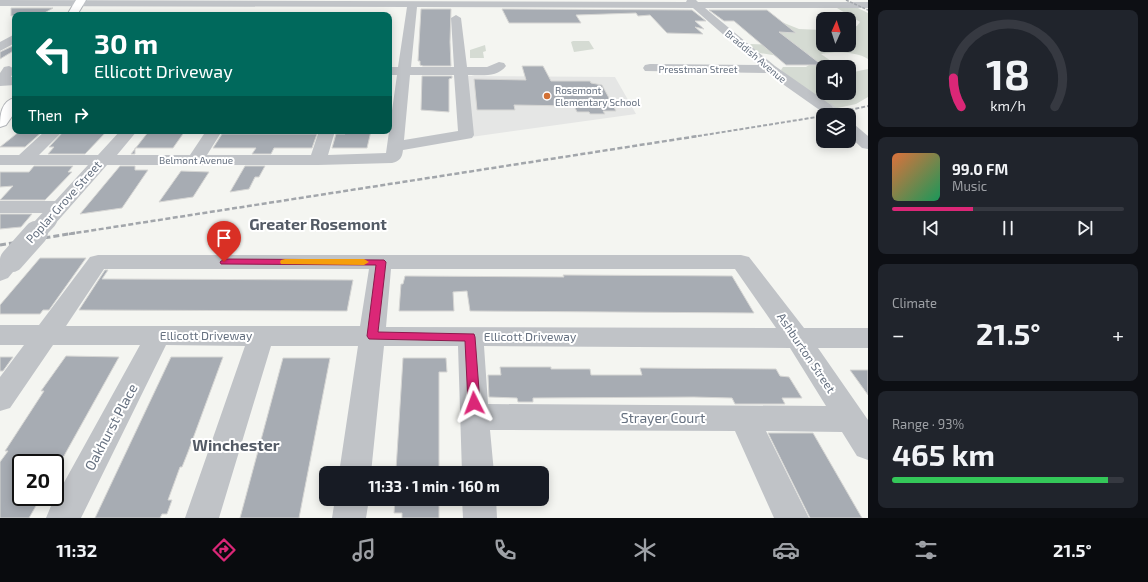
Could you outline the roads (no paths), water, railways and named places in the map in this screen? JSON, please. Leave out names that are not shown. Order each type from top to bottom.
[{"type":"main road","points":[[74,12],[80,2]]},
{"type":"main road","points":[[0,122],[9,106]]},
{"type":"street","points":[[60,12],[80,2]]},
{"type":"street","points":[[190,12],[202,2]]},
{"type":"street","points":[[236,12],[245,2]]},
{"type":"street","points":[[288,12],[295,2]]},
{"type":"street","points":[[0,3],[346,2],[411,11],[533,2],[692,2],[868,5]]},
{"type":"street","points":[[580,2],[589,17]]},
{"type":"street","name":"Braddish Avenue","points":[[692,2],[770,69],[826,108]]},
{"type":"street","points":[[396,17],[411,11]]},
{"type":"street","points":[[411,11],[424,18]]},
{"type":"street","points":[[393,152],[395,95],[404,71],[400,51],[402,33],[411,11]]},
{"type":"street","points":[[694,17],[710,17]]},
{"type":"street","points":[[456,18],[460,71]]},
{"type":"street","points":[[0,32],[12,32]]},
{"type":"street","points":[[0,48],[12,40]]},
{"type":"street","points":[[0,48],[12,50]]},
{"type":"street","points":[[392,71],[489,71],[499,66]]},
{"type":"street","name":"Presstman Street","points":[[650,68],[770,69]]},
{"type":"street","name":"Belmont Avenue","points":[[0,160],[318,160],[393,152],[466,135],[460,71]]},
{"type":"street","points":[[23,160],[52,134]]},
{"type":"street","name":"Poplar Grove Street","points":[[6,266],[126,134]]},
{"type":"street","points":[[195,160],[212,134]]},
{"type":"street","points":[[318,160],[327,134]]},
{"type":"street","points":[[856,134],[868,144]]},
{"type":"street","points":[[0,207],[54,214]]},
{"type":"street","points":[[0,399],[98,262],[381,262],[356,466]]},
{"type":"street","name":"Ashburton Street","points":[[381,262],[741,262],[797,338],[868,446]]},
{"type":"street","name":"Ellicott Driveway","points":[[0,335],[868,338]]},
{"type":"street","name":"Oakhurst Place","points":[[63,518],[158,336]]},
{"type":"street","points":[[202,518],[261,336]]},
{"type":"street","points":[[470,337],[478,466]]},
{"type":"street","name":"Strayer Court","points":[[475,417],[851,419]]},
{"type":"street","points":[[744,419],[792,518]]},
{"type":"street","points":[[349,518],[351,506]]},
{"type":"street","points":[[479,506],[480,518]]},
{"type":"railway","points":[[846,0],[868,10]]},
{"type":"railway","points":[[856,109],[868,106]]},
{"type":"railway","points":[[692,137],[816,117]]},
{"type":"railway","points":[[69,234],[698,136]]},
{"type":"railway","points":[[0,245],[75,233]]},
{"type":"place","name":"Rosemont Elementary School","points":[[547,96]]},
{"type":"district","name":"Greater Rosemont","points":[[318,224]]},
{"type":"district","name":"Winchester","points":[[236,445]]}]
